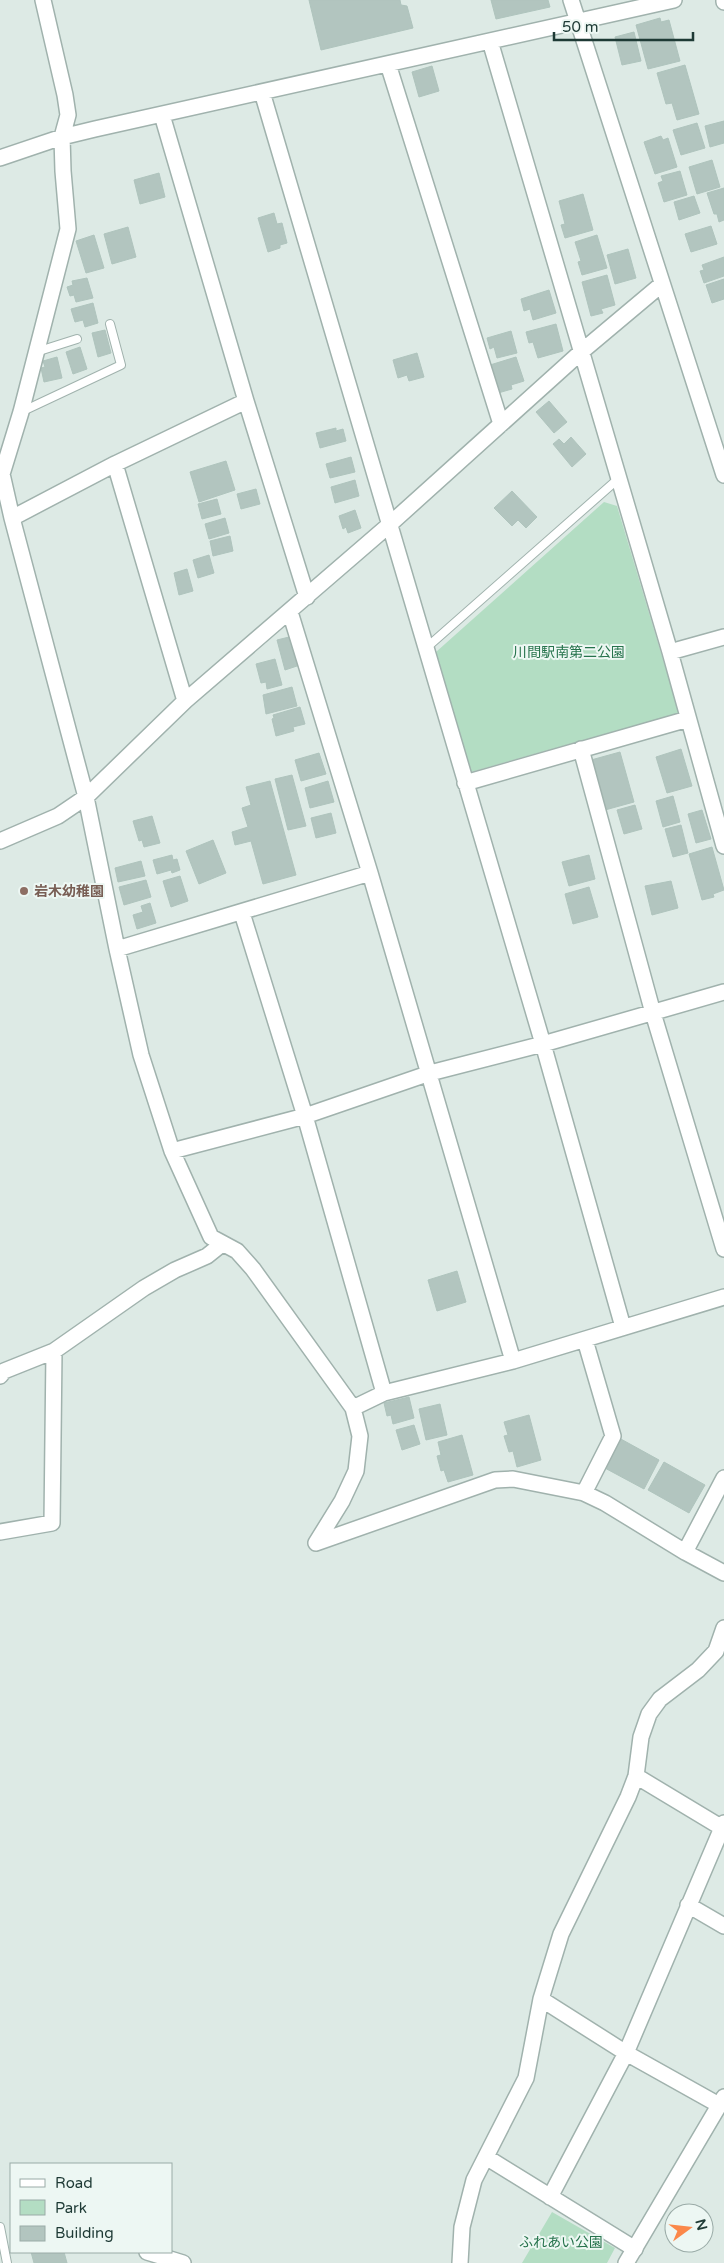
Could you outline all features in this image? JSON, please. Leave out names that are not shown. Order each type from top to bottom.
[{"type":"street","points":[[43,0],[68,116],[62,137],[68,229],[21,412],[1,473],[86,797],[116,949],[141,1055],[172,1151],[211,1237],[237,1251],[253,1269],[353,1408],[360,1436],[356,1471],[342,1501],[316,1543],[495,1480],[513,1479],[584,1493],[614,1508],[685,1552],[724,1573]]},
{"type":"street","points":[[571,0],[723,469]]},
{"type":"street","points":[[0,158],[62,137],[577,20],[674,0]]},
{"type":"street","points":[[490,41],[670,652],[724,846]]},
{"type":"street","points":[[388,64],[501,424]]},
{"type":"street","points":[[262,92],[543,1044],[623,1328]]},
{"type":"street","points":[[162,114],[246,401],[307,598]]},
{"type":"street","points":[[0,841],[58,816],[86,797],[186,702],[389,526],[581,352],[662,284]]},
{"type":"street","points":[[12,518],[114,464],[246,401]]},
{"type":"street","points":[[114,464],[186,702]]},
{"type":"street","points":[[290,612],[430,1073],[513,1361]]},
{"type":"street","points":[[670,652],[724,637]]},
{"type":"street","points":[[465,783],[688,719]]},
{"type":"street","points":[[581,750],[653,1013],[724,1249]]},
{"type":"street","points":[[116,949],[242,913],[370,873]]},
{"type":"street","points":[[242,913],[306,1116],[384,1393]]},
{"type":"street","points":[[172,1151],[306,1116],[430,1073],[543,1044],[724,992]]},
{"type":"street","points":[[0,1376],[4,1372],[54,1351],[144,1288],[175,1270],[207,1256],[222,1244]]},
{"type":"street","points":[[353,1408],[384,1393],[513,1361],[724,1297]]},
{"type":"street","points":[[584,1493],[613,1436],[585,1340]]},
{"type":"street","points":[[0,1532],[52,1523],[54,1351]]},
{"type":"street","points":[[685,1552],[724,1478]]},
{"type":"street","points":[[460,2263],[462,2227],[474,2180],[526,2078],[541,2000],[561,1934],[628,1797],[636,1776],[641,1737],[649,1714],[660,1699],[720,1655],[724,1628]]},
{"type":"street","points":[[550,2197],[626,2053],[723,1826],[636,1776]]},
{"type":"street","points":[[688,1905],[724,1926]]},
{"type":"street","points":[[541,2000],[626,2053],[722,2104],[626,2263]]},
{"type":"street","points":[[486,2157],[635,2248]]},
{"type":"street","points":[[150,2253],[184,2263]]},
{"type":"lane","points":[[21,412],[121,365],[110,324]]},
{"type":"lane","points":[[36,352],[77,339]]},
{"type":"lane","points":[[425,649],[618,479]]},
{"type":"lane","points":[[0,2227],[7,2263]]},
{"type":"green space","name":"川間駅南第二公園","points":[[604,502],[617,506],[679,713],[471,772],[436,652]]},
{"type":"green space","name":"ふれあい公園","points":[[552,2212],[615,2248],[607,2263],[522,2263]]},
{"type":"building","points":[[309,0],[400,0],[401,5],[407,6],[413,28],[321,50]]},
{"type":"building","points":[[491,0],[548,0],[550,7],[496,19]]},
{"type":"building","points":[[660,18],[661,22],[669,20],[680,61],[648,69],[636,25]]},
{"type":"building","points":[[634,32],[641,61],[622,65],[615,37]]},
{"type":"building","points":[[685,65],[699,114],[677,120],[672,103],[666,104],[657,73]]},
{"type":"building","points":[[432,66],[439,91],[419,97],[412,72]]},
{"type":"building","points":[[724,121],[724,143],[710,147],[705,126]]},
{"type":"building","points":[[697,123],[705,148],[681,155],[673,130]]},
{"type":"building","points":[[661,136],[663,140],[668,138],[677,167],[655,174],[644,142]]},
{"type":"building","points":[[712,160],[720,187],[697,194],[689,167]]},
{"type":"building","points":[[680,171],[687,195],[664,202],[658,183],[663,181],[661,176]]},
{"type":"building","points":[[159,173],[165,197],[140,204],[134,180]]},
{"type":"building","points":[[724,188],[724,220],[719,222],[717,214],[714,214],[707,193]]},
{"type":"building","points":[[583,194],[593,230],[565,238],[561,225],[565,224],[559,201]]},
{"type":"building","points":[[694,196],[700,213],[679,220],[674,202]]},
{"type":"building","points":[[274,213],[277,224],[282,223],[287,243],[280,245],[280,248],[268,252],[258,218]]},
{"type":"building","points":[[711,226],[717,244],[691,252],[685,234]]},
{"type":"building","points":[[128,227],[136,257],[112,264],[104,234]]},
{"type":"building","points":[[94,235],[104,268],[86,273],[76,241]]},
{"type":"building","points":[[597,235],[607,268],[582,275],[578,262],[581,261],[575,242]]},
{"type":"building","points":[[628,249],[636,278],[615,284],[607,255]]},
{"type":"building","points":[[724,257],[724,276],[704,283],[700,271],[704,270],[702,265]]},
{"type":"building","points":[[607,275],[615,305],[601,309],[603,313],[591,316],[582,282]]},
{"type":"building","points":[[87,278],[93,298],[76,302],[74,295],[70,296],[67,287],[73,285],[72,281]]},
{"type":"building","points":[[724,279],[724,299],[712,303],[706,285]]},
{"type":"building","points":[[549,290],[556,313],[533,320],[530,309],[524,311],[521,299]]},
{"type":"building","points":[[93,303],[98,323],[85,327],[83,320],[75,322],[71,309]]},
{"type":"building","points":[[556,324],[563,351],[538,358],[533,342],[529,343],[526,332]]},
{"type":"building","points":[[105,330],[111,353],[98,357],[92,333]]},
{"type":"building","points":[[511,331],[517,353],[497,358],[494,347],[490,349],[487,338]]},
{"type":"building","points":[[80,347],[87,369],[73,374],[66,352]]},
{"type":"building","points":[[417,353],[424,377],[409,381],[407,375],[398,378],[393,360]]},
{"type":"building","points":[[57,357],[62,378],[44,382],[41,368],[45,367],[43,361]]},
{"type":"building","points":[[516,357],[524,381],[511,385],[512,389],[498,393],[490,365]]},
{"type":"building","points":[[549,401],[567,422],[554,433],[536,412]]},
{"type":"building","points":[[336,428],[336,431],[343,429],[346,441],[320,448],[316,433]]},
{"type":"building","points":[[571,437],[586,454],[572,467],[553,444],[559,439],[564,444]]},
{"type":"building","points":[[351,457],[355,472],[330,478],[326,464]]},
{"type":"building","points":[[226,461],[235,490],[199,502],[190,472]]},
{"type":"building","points":[[355,480],[359,496],[335,503],[331,487]]},
{"type":"building","points":[[256,489],[260,504],[241,509],[237,494]]},
{"type":"building","points":[[512,491],[537,517],[526,528],[518,520],[512,526],[494,508]]},
{"type":"building","points":[[217,499],[221,514],[202,519],[198,504]]},
{"type":"building","points":[[355,510],[361,528],[348,533],[346,527],[343,529],[339,516]]},
{"type":"building","points":[[225,518],[229,533],[209,539],[205,524]]},
{"type":"building","points":[[230,536],[233,551],[213,556],[210,541]]},
{"type":"building","points":[[209,555],[214,573],[198,578],[193,560]]},
{"type":"building","points":[[187,569],[193,591],[179,595],[174,573]]},
{"type":"building","points":[[293,636],[300,665],[285,670],[277,640]]},
{"type":"building","points":[[275,659],[282,685],[267,689],[266,682],[261,683],[256,664]]},
{"type":"building","points":[[292,687],[297,706],[266,714],[263,695]]},
{"type":"building","points":[[300,707],[305,724],[293,727],[294,731],[276,736],[272,719],[274,718],[273,715]]},
{"type":"building","points":[[681,749],[692,786],[667,793],[656,757]]},
{"type":"building","points":[[620,752],[634,802],[605,810],[591,760]]},
{"type":"building","points":[[319,753],[326,774],[301,781],[295,760]]},
{"type":"building","points":[[292,775],[306,826],[288,830],[275,779]]},
{"type":"building","points":[[270,781],[296,875],[263,884],[251,841],[235,845],[232,832],[248,827],[242,808],[251,805],[246,787]]},
{"type":"building","points":[[328,781],[334,802],[310,808],[305,788]]},
{"type":"building","points":[[673,796],[680,822],[663,827],[656,801]]},
{"type":"building","points":[[635,805],[642,829],[624,834],[617,810]]},
{"type":"building","points":[[702,810],[711,839],[696,843],[688,814]]},
{"type":"building","points":[[331,813],[336,833],[316,838],[311,818]]},
{"type":"building","points":[[152,816],[160,843],[144,847],[142,840],[139,841],[133,821]]},
{"type":"building","points":[[681,825],[688,853],[673,857],[665,829]]},
{"type":"building","points":[[213,840],[226,873],[199,884],[186,851]]},
{"type":"building","points":[[712,847],[724,890],[713,894],[714,897],[702,900],[689,854]]},
{"type":"building","points":[[172,855],[173,860],[177,859],[180,870],[172,873],[171,870],[157,874],[153,860]]},
{"type":"building","points":[[589,855],[595,879],[569,886],[562,862]]},
{"type":"building","points":[[141,861],[145,876],[118,882],[115,868]]},
{"type":"building","points":[[180,876],[188,901],[171,907],[163,881]]},
{"type":"building","points":[[146,880],[151,897],[124,905],[119,887]]},
{"type":"building","points":[[671,881],[678,908],[652,915],[645,886]]},
{"type":"building","points":[[589,887],[598,917],[573,924],[565,894]]},
{"type":"building","points":[[150,903],[156,923],[137,929],[133,915],[143,912],[141,906]]},
{"type":"building","points":[[457,1271],[466,1302],[437,1311],[428,1280]]},
{"type":"building","points":[[409,1397],[414,1418],[393,1424],[391,1415],[387,1416],[384,1403]]},
{"type":"building","points":[[440,1404],[447,1435],[426,1440],[419,1409]]},
{"type":"building","points":[[529,1415],[541,1460],[517,1467],[513,1451],[509,1452],[504,1436],[508,1435],[504,1422]]},
{"type":"building","points":[[414,1425],[420,1444],[402,1450],[396,1430]]},
{"type":"building","points":[[462,1435],[473,1475],[448,1482],[444,1470],[441,1471],[437,1456],[441,1455],[438,1442]]},
{"type":"building","points":[[619,1438],[659,1460],[644,1489],[603,1467]]},
{"type":"building","points":[[664,1462],[705,1485],[689,1513],[648,1490]]},
{"type":"building","points":[[31,2253],[64,2253],[67,2263],[34,2263]]},
{"type":"place","name":"岩木幼稚園","points":[[24,891]]}]
